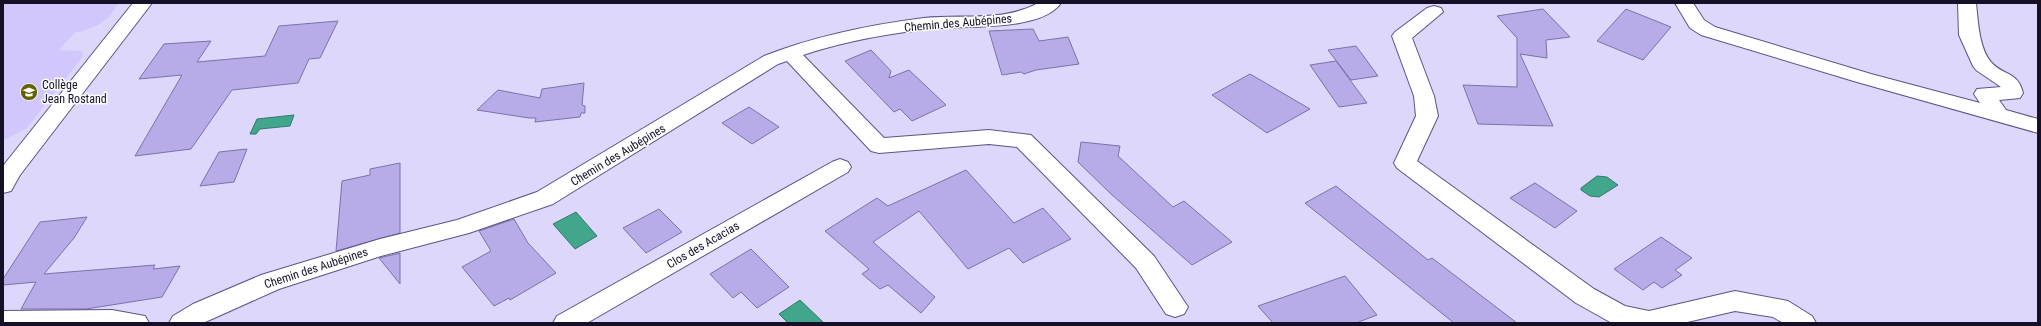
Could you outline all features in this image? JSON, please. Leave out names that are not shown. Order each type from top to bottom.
[{"type":"street","points":[[6,175],[143,3]]},
{"type":"street","name":"Chemin des Aubépines","points":[[182,323],[202,311],[270,282],[380,248],[461,227],[545,198],[771,60],[790,52],[866,34],[926,24],[1010,20],[1040,12],[1052,3]]},
{"type":"street","points":[[1684,3],[1697,24],[1708,31],[1864,78],[2038,126]]},
{"type":"street","points":[[1967,3],[1969,35],[1983,66],[2011,84],[2013,93],[1984,94],[1999,115]]},
{"type":"street","points":[[1434,12],[1402,36],[1424,96],[1427,116],[1405,163],[1585,296],[1619,315],[1649,321],[1735,301],[1779,308],[1803,323]]},
{"type":"street","points":[[790,52],[879,146],[989,137],[1023,140],[1145,262],[1175,307]]},
{"type":"street","name":"Clos des Acacias","points":[[566,323],[840,167]]},
{"type":"street","points":[[3,321],[112,320],[136,323]]},
{"type":"shaded area","name":"Collège Jean Rostand","points":[[3,3],[119,3],[108,18],[98,25],[81,32],[75,32],[59,50],[82,51],[83,56],[27,128],[3,141]]},
{"type":"shaded area","points":[[294,115],[290,126],[260,129],[256,134],[250,134],[257,119]]},
{"type":"shaded area","points":[[1597,176],[1607,177],[1618,185],[1599,197],[1590,196],[1581,190],[1581,188]]},
{"type":"shaded area","points":[[576,212],[597,236],[575,249],[553,224]]},
{"type":"shaded area","points":[[800,300],[824,323],[788,323],[779,314]]},
{"type":"building","points":[[1543,9],[1570,37],[1546,40],[1547,58],[1520,54],[1553,126],[1478,124],[1463,85],[1517,87],[1517,38],[1497,16]]},
{"type":"building","points":[[1626,9],[1671,27],[1643,60],[1597,41]]},
{"type":"building","points":[[338,21],[320,58],[309,59],[298,83],[232,90],[191,149],[135,156],[182,75],[139,79],[164,44],[211,41],[197,62],[265,56],[279,26]]},
{"type":"building","points":[[1033,29],[1039,41],[1068,37],[1079,64],[1036,70],[1024,74],[1021,72],[1002,75],[989,31]]},
{"type":"building","points":[[1356,46],[1378,76],[1351,80],[1328,50]]},
{"type":"building","points":[[871,50],[891,71],[889,78],[909,70],[946,105],[912,121],[900,109],[894,112],[845,61]]},
{"type":"building","points":[[1336,61],[1367,103],[1339,107],[1310,65]]},
{"type":"building","points":[[1250,74],[1310,109],[1267,133],[1212,95]]},
{"type":"building","points":[[584,83],[582,105],[585,106],[585,113],[581,113],[580,117],[535,122],[536,118],[477,110],[498,90],[540,98],[542,89]]},
{"type":"building","points":[[749,107],[779,127],[752,144],[722,123]]},
{"type":"building","points":[[1081,142],[1120,146],[1118,156],[1173,207],[1184,201],[1232,242],[1192,265],[1111,194],[1078,162]]},
{"type":"building","points":[[247,149],[234,182],[200,186],[219,152]]},
{"type":"building","points":[[400,163],[400,233],[336,251],[342,181],[370,175],[370,169]]},
{"type":"building","points":[[966,170],[1014,223],[1043,208],[1071,239],[1023,263],[1009,248],[968,269],[919,211],[873,242],[935,297],[921,313],[888,285],[880,289],[862,274],[869,269],[825,231],[877,198],[888,206]]},
{"type":"building","points":[[1535,183],[1577,211],[1555,228],[1510,198]]},
{"type":"building","points":[[1336,186],[1428,260],[1432,258],[1517,323],[1454,323],[1305,203]]},
{"type":"building","points":[[659,209],[682,232],[646,253],[623,228]]},
{"type":"building","points":[[87,217],[74,238],[44,274],[155,265],[153,269],[180,266],[162,297],[86,309],[21,309],[36,282],[3,285],[3,279],[40,222]]},
{"type":"building","points":[[514,219],[528,243],[556,273],[510,300],[509,298],[494,306],[462,267],[491,251],[479,231]]},
{"type":"building","points":[[1661,237],[1692,258],[1675,270],[1682,275],[1662,288],[1654,282],[1643,290],[1614,269]]},
{"type":"building","points":[[751,249],[789,287],[757,308],[741,292],[733,298],[710,274]]},
{"type":"building","points":[[400,253],[400,284],[379,258]]},
{"type":"building","points":[[1345,276],[1377,315],[1356,323],[1273,323],[1258,306]]},
{"type":"place","name":"Collège Jean Rostand","points":[[29,92]]}]
